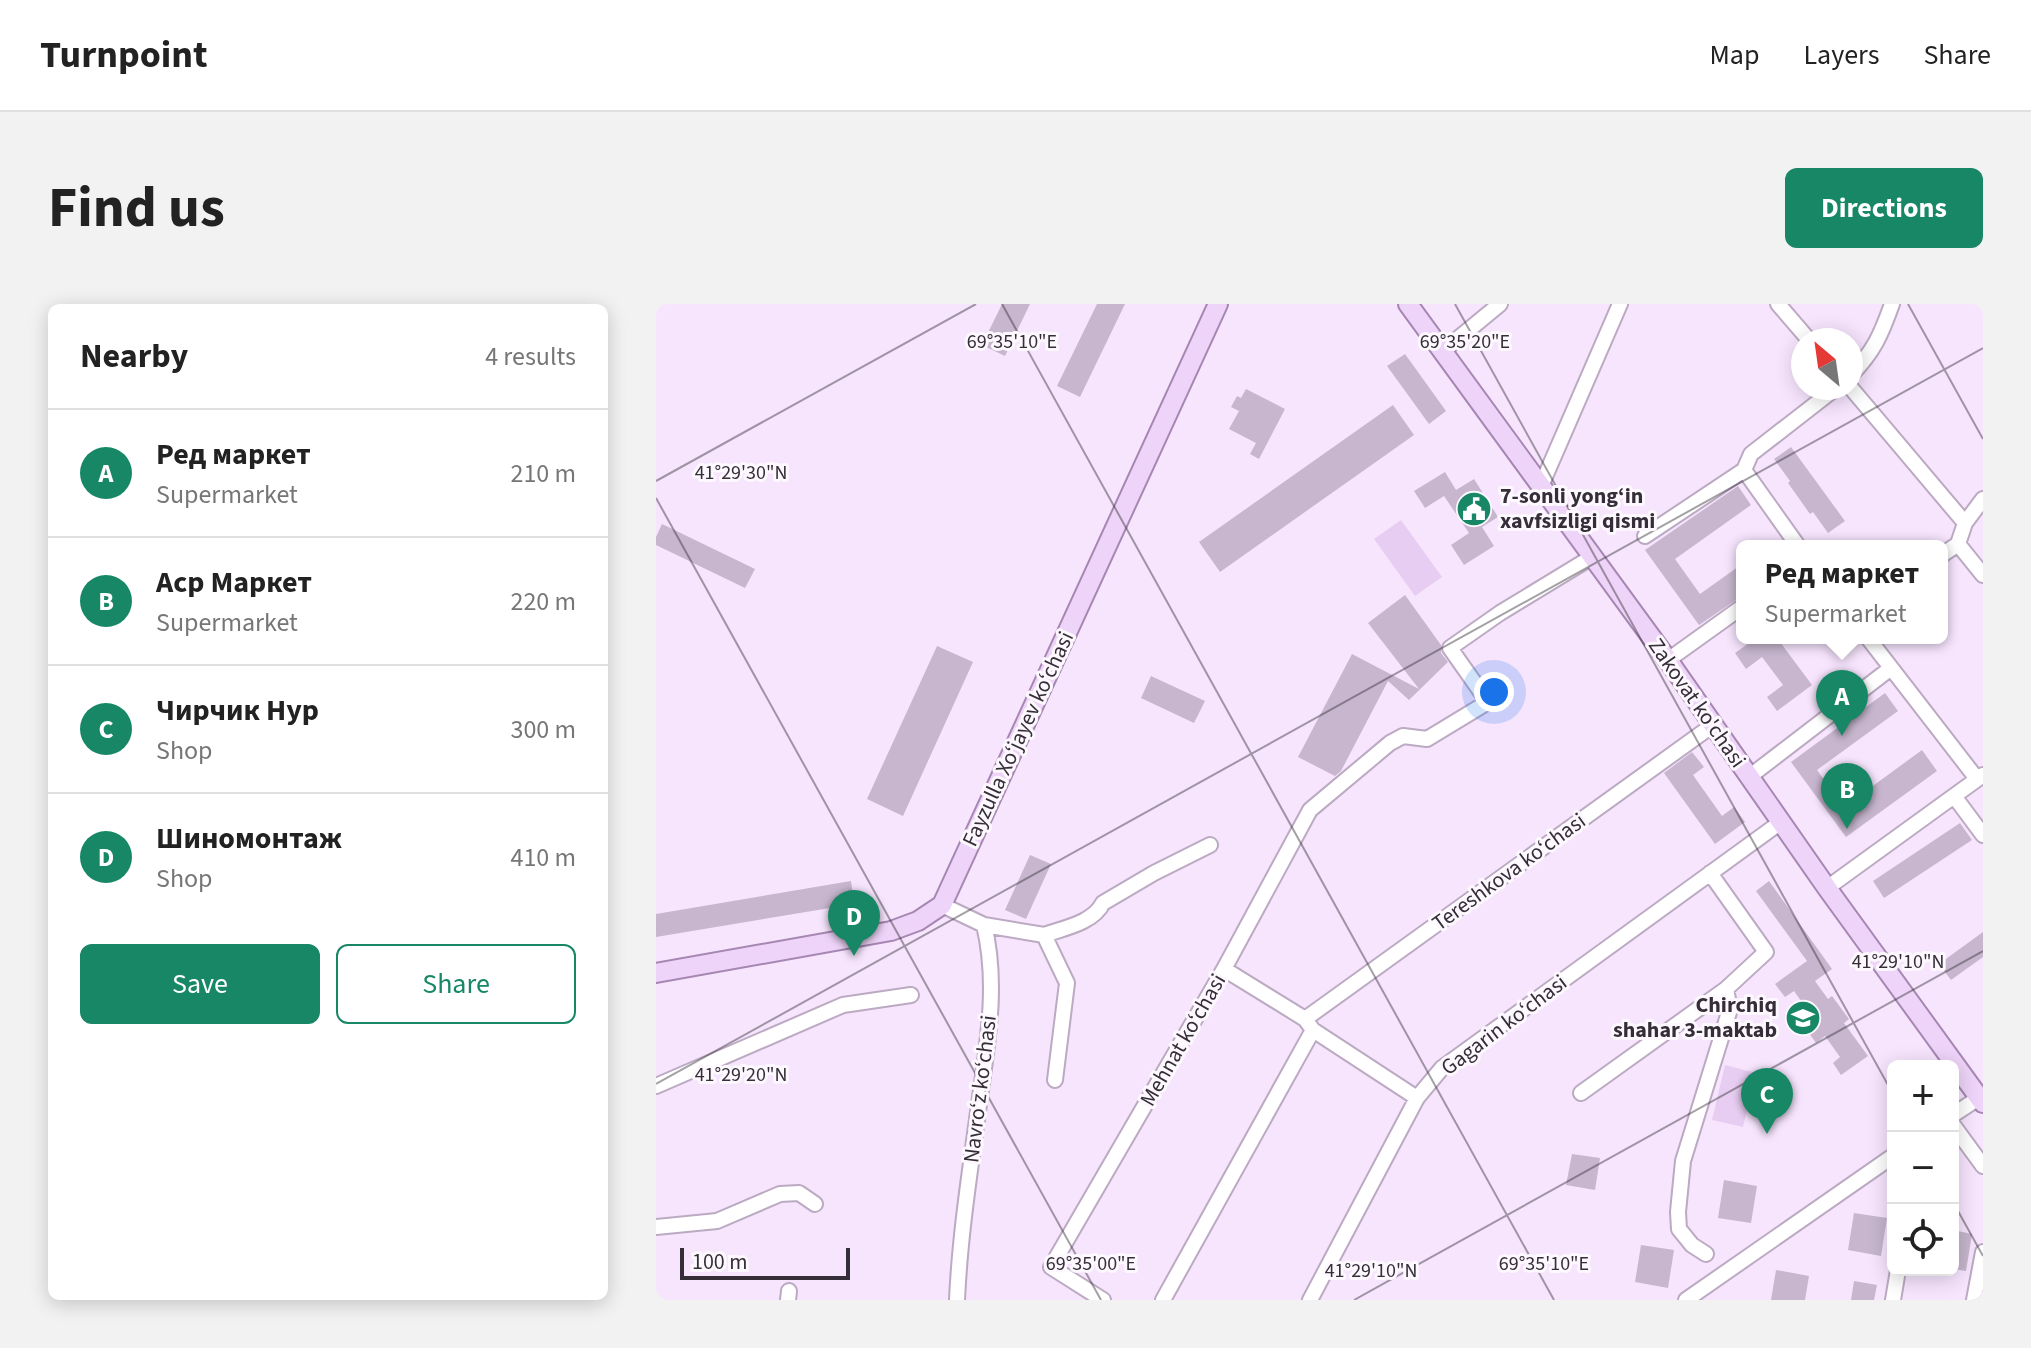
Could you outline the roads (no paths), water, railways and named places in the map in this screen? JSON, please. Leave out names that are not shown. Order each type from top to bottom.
[{"type":"main road","name":"Fayzulla Xo‘jayev ko‘chasi","points":[[942,905],[1218,304]]},
{"type":"main road","name":"Zakovat ko'chasi","points":[[1408,304],[1668,660],[1827,888],[1982,1099]]},
{"type":"main road","points":[[656,973],[891,931],[918,921],[942,905]]},
{"type":"street","points":[[1443,351],[1500,304]]},
{"type":"street","points":[[1541,486],[1620,304]]},
{"type":"street","points":[[1778,304],[1799,328]]},
{"type":"street","points":[[1863,363],[1880,336],[1892,304]]},
{"type":"street","points":[[1645,536],[1744,470],[1751,454],[1821,400]]},
{"type":"street","points":[[1861,400],[1965,523]]},
{"type":"street","points":[[1744,470],[1794,540]]},
{"type":"street","points":[[1948,551],[1958,544],[1965,523],[1983,499]]},
{"type":"street","points":[[1958,544],[1983,575]]},
{"type":"street","name":"Mehnat ko‘chasi","points":[[1103,1300],[1051,1267],[1224,969],[1310,810],[1390,743],[1403,736],[1427,739],[1488,702],[1450,648],[1500,613],[1592,557]]},
{"type":"street","points":[[1668,660],[1736,611]]},
{"type":"street","points":[[1827,888],[1980,777],[1873,644]]},
{"type":"street","points":[[1749,777],[1891,668]]},
{"type":"street","name":"Tereshkova ko‘chasi","points":[[1163,1300],[1309,1024],[1713,725]]},
{"type":"street","points":[[1954,796],[1983,835]]},
{"type":"street","name":"Gagarin ko‘chasi","points":[[1310,1300],[1417,1098],[1442,1068],[1781,822]]},
{"type":"street","points":[[942,905],[984,925],[1044,935],[1081,922],[1100,909],[1103,903],[1210,845]]},
{"type":"street","points":[[1581,1093],[1726,989],[1766,952],[1710,873]]},
{"type":"street","name":"Navro‘z ko‘chasi","points":[[957,1300],[959,1256],[988,1041],[992,976],[990,947],[984,925]]},
{"type":"street","points":[[1044,935],[1067,983],[1055,1080]]},
{"type":"street","points":[[1224,969],[1417,1098]]},
{"type":"street","points":[[1706,1254],[1692,1245],[1679,1229],[1678,1212],[1683,1161],[1730,1009],[1726,989]]},
{"type":"street","points":[[656,1086],[843,1005],[911,995]]},
{"type":"street","points":[[1959,1112],[1982,1099]]},
{"type":"street","points":[[1958,1132],[1983,1166]]},
{"type":"street","points":[[1686,1300],[1887,1160]]},
{"type":"street","points":[[656,1227],[717,1221],[780,1194],[799,1193],[815,1204]]},
{"type":"street","points":[[1974,1300],[1983,1252]]},
{"type":"street","points":[[1893,1300],[1897,1276]]},
{"type":"place","name":"7-sonli yong‘in xavfsizligi qismi","points":[[1474,509]]},
{"type":"place","name":"Ред маркет","points":[[1842,736]]},
{"type":"place","name":"Аср Маркет","points":[[1847,829]]},
{"type":"place","name":"Шиномонтаж","points":[[854,956]]},
{"type":"place","name":"Chirchiq shahar 3-maktab","points":[[1803,1018]]},
{"type":"place","name":"Чирчик Нур","points":[[1767,1134]]}]
